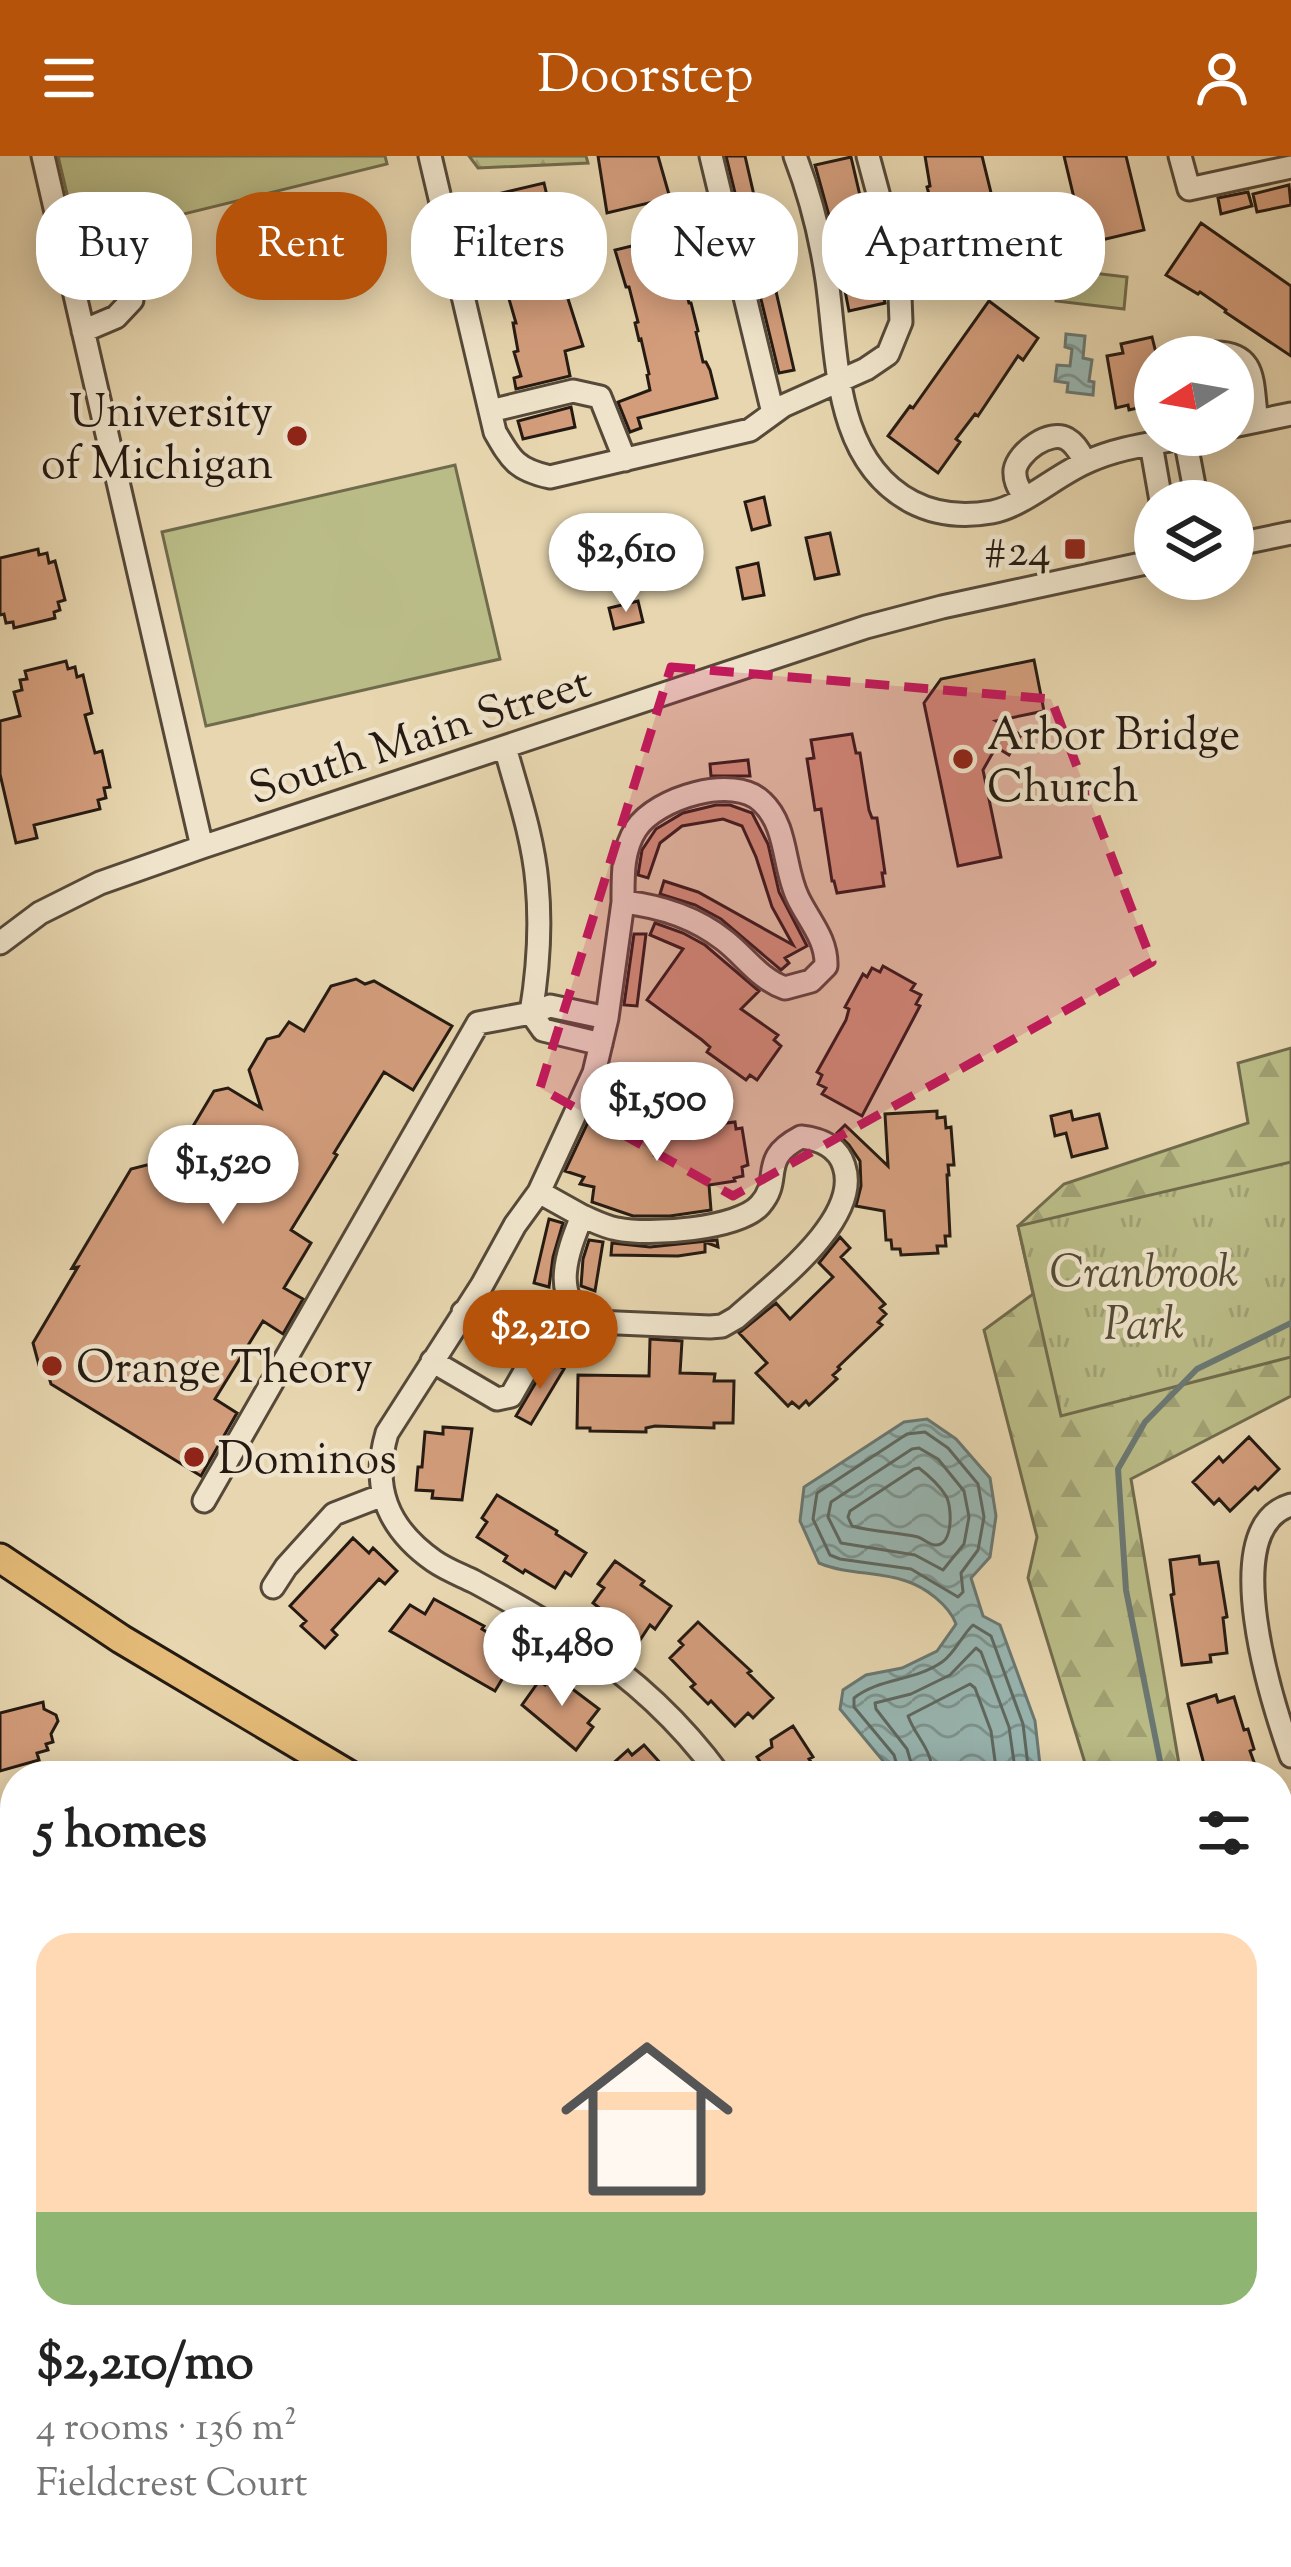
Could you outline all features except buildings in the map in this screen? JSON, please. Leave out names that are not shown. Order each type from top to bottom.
[{"type":"main road","points":[[0,1558],[122,1639],[326,1761]]},
{"type":"street","points":[[43,156],[202,847]]},
{"type":"street","points":[[430,156],[495,432],[508,456],[526,472],[550,477],[750,430],[783,406],[866,369],[888,354],[901,322],[899,272],[868,156]]},
{"type":"street","points":[[711,156],[773,413]]},
{"type":"street","points":[[795,156],[826,274],[849,423],[863,458],[900,495],[930,511],[973,515],[998,511],[1085,462],[1134,447]]},
{"type":"street","points":[[1180,156],[1189,189],[1291,167]]},
{"type":"street","points":[[83,331],[116,317],[132,300]]},
{"type":"street","points":[[490,411],[573,391],[600,397],[625,460]]},
{"type":"street","points":[[1254,402],[1257,421]]},
{"type":"street","points":[[1254,422],[1291,414]]},
{"type":"street","points":[[1024,497],[1015,478],[1016,465],[1021,454],[1048,438],[1061,435],[1072,442],[1085,462]]},
{"type":"street","points":[[1254,540],[1291,532]]},
{"type":"street","name":"South Main Street","points":[[0,944],[40,913],[100,883],[202,847],[866,627],[1134,566]]},
{"type":"street","points":[[505,747],[537,882],[531,1013],[543,1030],[601,1045]]},
{"type":"street","points":[[623,902],[645,904],[697,922],[778,986],[811,981],[826,966],[826,950],[797,897],[774,818],[762,801],[733,789],[719,790],[677,798],[648,815],[636,829],[623,870],[607,1018],[594,1072],[539,1192],[387,1433],[380,1483],[387,1509],[406,1537],[431,1559],[604,1659],[681,1729],[708,1761]]},
{"type":"street","points":[[204,1501],[478,1023],[550,1006],[607,1018]]},
{"type":"street","points":[[539,1192],[619,1230],[645,1232],[726,1225],[745,1218],[768,1194],[783,1146],[801,1137],[818,1138],[832,1148],[847,1171],[840,1208],[818,1243],[736,1318],[710,1328],[595,1322],[582,1317],[564,1286],[573,1239],[583,1216]]},
{"type":"street","points":[[432,1361],[497,1399],[511,1396],[531,1361],[525,1347],[463,1312]]},
{"type":"street","points":[[273,1587],[334,1514],[383,1496]]},
{"type":"street","points":[[1291,1505],[1264,1523],[1256,1542],[1252,1582],[1264,1663],[1291,1756]]},
{"type":"highlighted area","points":[[671,667],[1051,699],[1152,962],[733,1196],[540,1088]]},
{"type":"green space","points":[[58,156],[385,156],[387,164],[273,192],[216,192],[216,206],[192,212],[192,192],[67,192]]},
{"type":"green space","points":[[469,156],[586,156],[588,163],[478,168]]},
{"type":"green space","points":[[1105,274],[1127,277],[1124,309],[1056,301],[1105,300]]},
{"type":"green space","points":[[455,465],[500,659],[206,726],[162,532]]},
{"type":"green space","points":[[1291,1048],[1291,1396],[1131,1479],[1178,1761],[1084,1761],[1028,1578],[1037,1537],[984,1330],[1033,1294],[1018,1226],[1064,1184],[1248,1123],[1238,1063]]},
{"type":"green space","name":"Cranbrook Park","points":[[1291,1162],[1291,1357],[1061,1416],[1018,1226]]},
{"type":"water","points":[[1066,334],[1085,336],[1083,358],[1092,360],[1093,395],[1067,392],[1068,383],[1055,381],[1057,365],[1070,366],[1072,349],[1065,347]]},
{"type":"water","points":[[927,1419],[956,1439],[990,1478],[996,1516],[990,1557],[971,1578],[983,1616],[1000,1625],[1035,1721],[1040,1761],[883,1761],[840,1709],[843,1690],[866,1675],[902,1668],[937,1651],[956,1624],[942,1604],[913,1584],[819,1563],[800,1521],[804,1487],[904,1422]]},
{"type":"waterway","points":[[1160,1761],[1126,1590],[1118,1469],[1145,1422],[1197,1369],[1291,1323]]},
{"type":"place","name":"University of Michigan","points":[[297,436]]},
{"type":"place","name":"#24","points":[[1075,549]]},
{"type":"place","name":"Arbor Bridge Church","points":[[963,759]]},
{"type":"place","name":"Orange Theory","points":[[52,1366]]},
{"type":"place","name":"Dominos","points":[[194,1457]]}]
